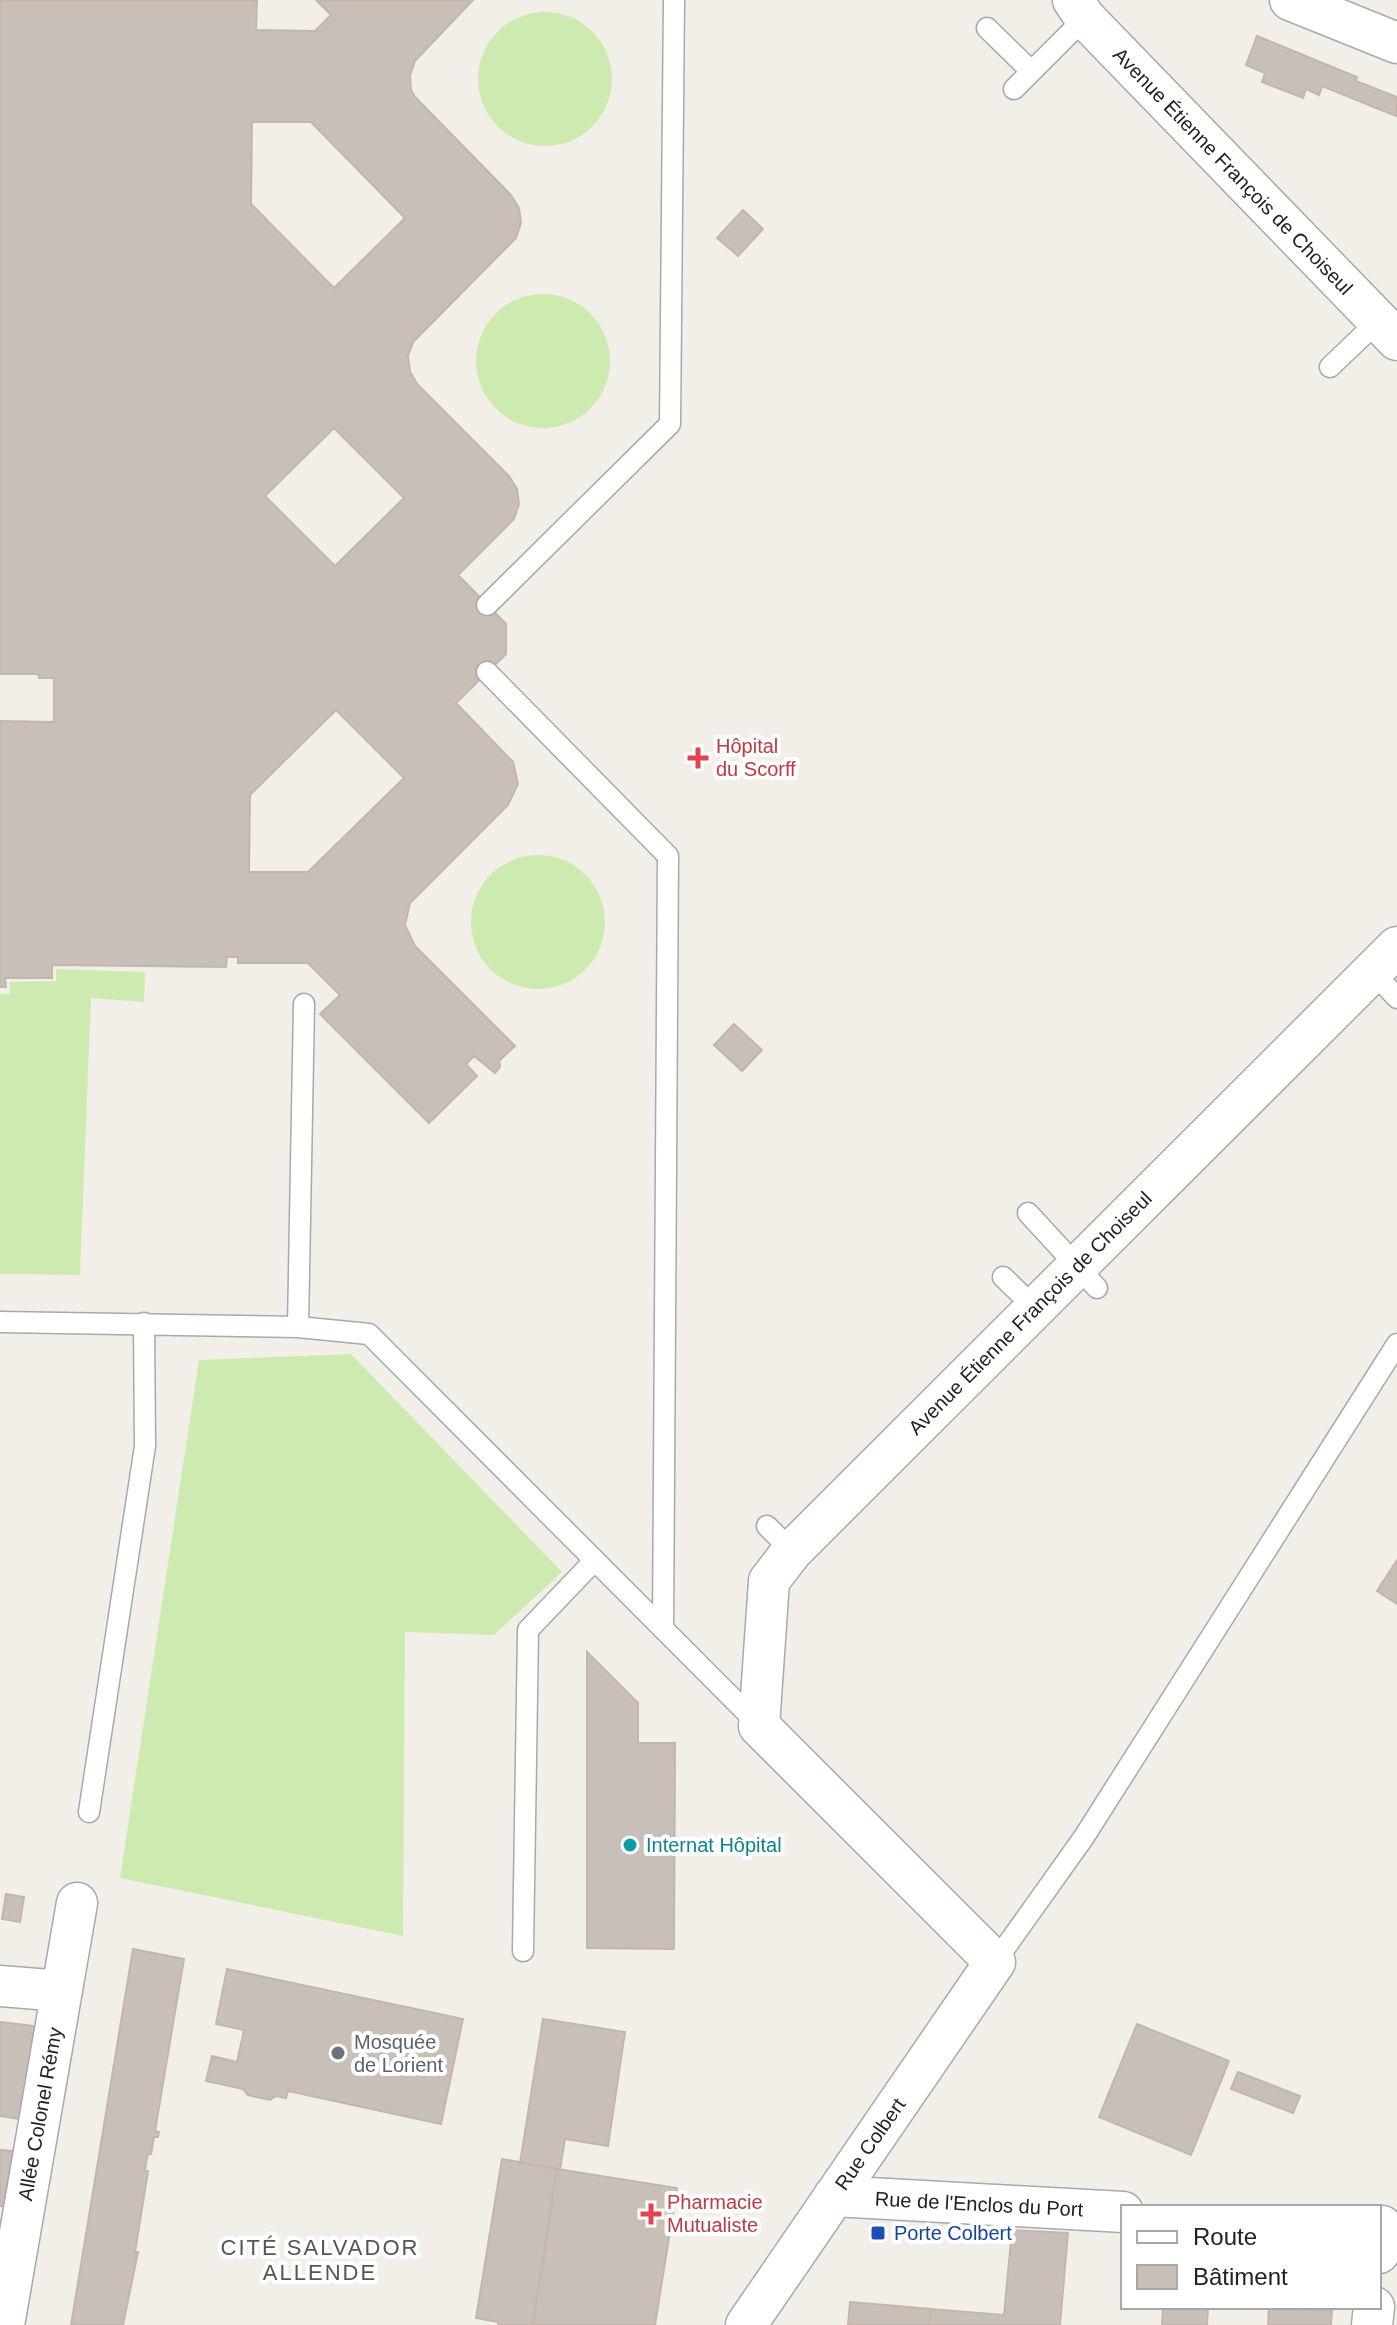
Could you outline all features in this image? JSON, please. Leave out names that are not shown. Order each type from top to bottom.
[{"type":"street","points":[[1290,0],[1397,43]]},
{"type":"street","name":"Avenue Étienne François de Choiseul","points":[[1079,9],[1387,330]]},
{"type":"street","name":"Avenue Étienne François de Choiseul","points":[[759,1726],[769,1581],[780,1539],[1035,1308],[1086,1278],[1389,972]]},
{"type":"street","points":[[759,1726],[995,1962]]},
{"type":"street","name":"Allée Colonel Rémy","points":[[4,2325],[77,1903]]},
{"type":"street","name":"Rue Colbert","points":[[746,2325],[995,1962]]},
{"type":"street","points":[[0,1986],[62,1991]]},
{"type":"street","name":"Rue de l'Enclos du Port","points":[[834,2196],[1121,2212]]},
{"type":"lane","points":[[487,605],[670,424],[674,0]]},
{"type":"lane","points":[[1014,89],[1079,9]]},
{"type":"lane","points":[[987,28],[1031,71]]},
{"type":"lane","points":[[1330,367],[1387,330]]},
{"type":"lane","points":[[487,672],[668,856],[663,1629]]},
{"type":"lane","points":[[298,1327],[304,1004]]},
{"type":"lane","points":[[1028,1213],[1086,1278]]},
{"type":"lane","points":[[1003,1277],[1035,1308]]},
{"type":"lane","points":[[0,1322],[298,1327],[369,1334],[759,1726]]},
{"type":"lane","points":[[89,1812],[145,1446],[144,1323]]},
{"type":"lane","points":[[995,1962],[1084,1837],[1397,1344]]},
{"type":"lane","points":[[523,1951],[528,1630],[594,1561]]},
{"type":"green space","points":[[545,12],[571,17],[593,31],[607,53],[612,79],[607,105],[593,127],[571,141],[545,146],[519,141],[497,127],[483,105],[478,79],[483,53],[497,31],[519,17]]},
{"type":"green space","points":[[543,294],[569,299],[591,313],[605,335],[610,361],[605,387],[591,409],[569,423],[543,428],[517,423],[495,409],[481,387],[476,361],[481,335],[495,313],[517,299]]},
{"type":"green space","points":[[538,855],[564,860],[585,875],[600,896],[605,922],[600,948],[585,969],[564,984],[538,989],[512,984],[491,969],[476,948],[471,922],[476,896],[491,875],[512,860]]},
{"type":"green space","points":[[56,969],[145,972],[144,1002],[91,998],[80,1275],[0,1274],[0,994],[10,994],[10,982],[56,981]]},
{"type":"green space","points":[[351,1354],[562,1572],[494,1635],[405,1632],[403,1936],[120,1878],[199,1360]]},
{"type":"building","points":[[0,0],[257,0],[256,30],[315,31],[331,15],[316,0],[473,0],[415,61],[410,75],[411,90],[511,195],[519,208],[521,223],[516,238],[413,342],[408,356],[410,372],[418,385],[509,476],[517,489],[519,504],[514,519],[458,575],[506,624],[506,654],[456,703],[513,762],[518,784],[508,805],[410,903],[405,925],[415,946],[515,1046],[499,1061],[500,1067],[495,1073],[474,1056],[466,1064],[477,1076],[429,1123],[320,1014],[340,995],[308,963],[238,963],[238,957],[227,957],[226,967],[52,965],[52,978],[5,978],[6,987],[0,987],[0,721],[54,722],[54,678],[39,678],[38,674],[0,674]],"holes":[[[252,122],[311,122],[405,218],[334,288],[251,204]],[[334,428],[404,498],[335,566],[265,496]],[[336,710],[404,778],[308,872],[249,872],[250,795]]]},
{"type":"building","points":[[1257,36],[1397,97],[1396,116],[1322,86],[1319,95],[1306,89],[1303,98],[1262,82],[1265,73],[1246,65]]},
{"type":"building","points":[[743,210],[763,229],[738,256],[717,238]]},
{"type":"building","points":[[734,1024],[762,1050],[742,1071],[714,1045]]},
{"type":"building","points":[[1397,1560],[1397,1604],[1377,1591]]},
{"type":"building","name":"Internat Hôpital","points":[[587,1652],[638,1703],[638,1743],[675,1743],[674,1949],[587,1948]]},
{"type":"building","points":[[6,1894],[24,1897],[20,1922],[2,1919]]},
{"type":"building","points":[[133,1949],[184,1959],[155,2131],[159,2132],[158,2137],[154,2137],[146,2163],[145,2171],[148,2171],[135,2252],[138,2252],[123,2325],[71,2325]]},
{"type":"building","points":[[227,1969],[463,2019],[441,2124],[288,2091],[286,2098],[276,2096],[270,2100],[248,2095],[243,2089],[206,2081],[212,2056],[237,2062],[244,2030],[216,2024]]},
{"type":"building","points":[[543,2019],[625,2032],[608,2146],[565,2139],[560,2169],[520,2163]]},
{"type":"building","points":[[0,2022],[35,2026],[20,2119],[0,2116]]},
{"type":"building","points":[[1137,2024],[1229,2061],[1191,2155],[1099,2117]]},
{"type":"building","points":[[1238,2072],[1300,2096],[1293,2113],[1231,2089]]},
{"type":"building","points":[[0,2150],[13,2151],[4,2207],[0,2206]]},
{"type":"building","points":[[502,2159],[557,2169],[533,2325],[498,2325],[498,2322],[476,2318]]},
{"type":"building","points":[[557,2169],[677,2188],[655,2325],[533,2325]]},
{"type":"building","points":[[1012,2230],[1068,2233],[1060,2325],[929,2325],[931,2309],[1004,2315]]},
{"type":"building","points":[[850,2302],[931,2309],[929,2325],[848,2325]]},
{"type":"building","points":[[1163,2309],[1208,2309],[1207,2325],[1162,2325]]},
{"type":"building","points":[[1269,2309],[1332,2311],[1331,2325],[1268,2325]]},
{"type":"place","name":"Hôpital du Scorff","points":[[698,758]]},
{"type":"place","name":"Internat Hôpital","points":[[630,1845]]},
{"type":"place","name":"Mosquée de Lorient","points":[[338,2053]]},
{"type":"place","name":"Pharmacie Mutualiste","points":[[651,2214]]},
{"type":"place","name":"Porte Colbert","points":[[878,2233]]},
{"type":"district","name":"CITÉ SALVADOR ALLENDE","points":[[320,2260]]}]
